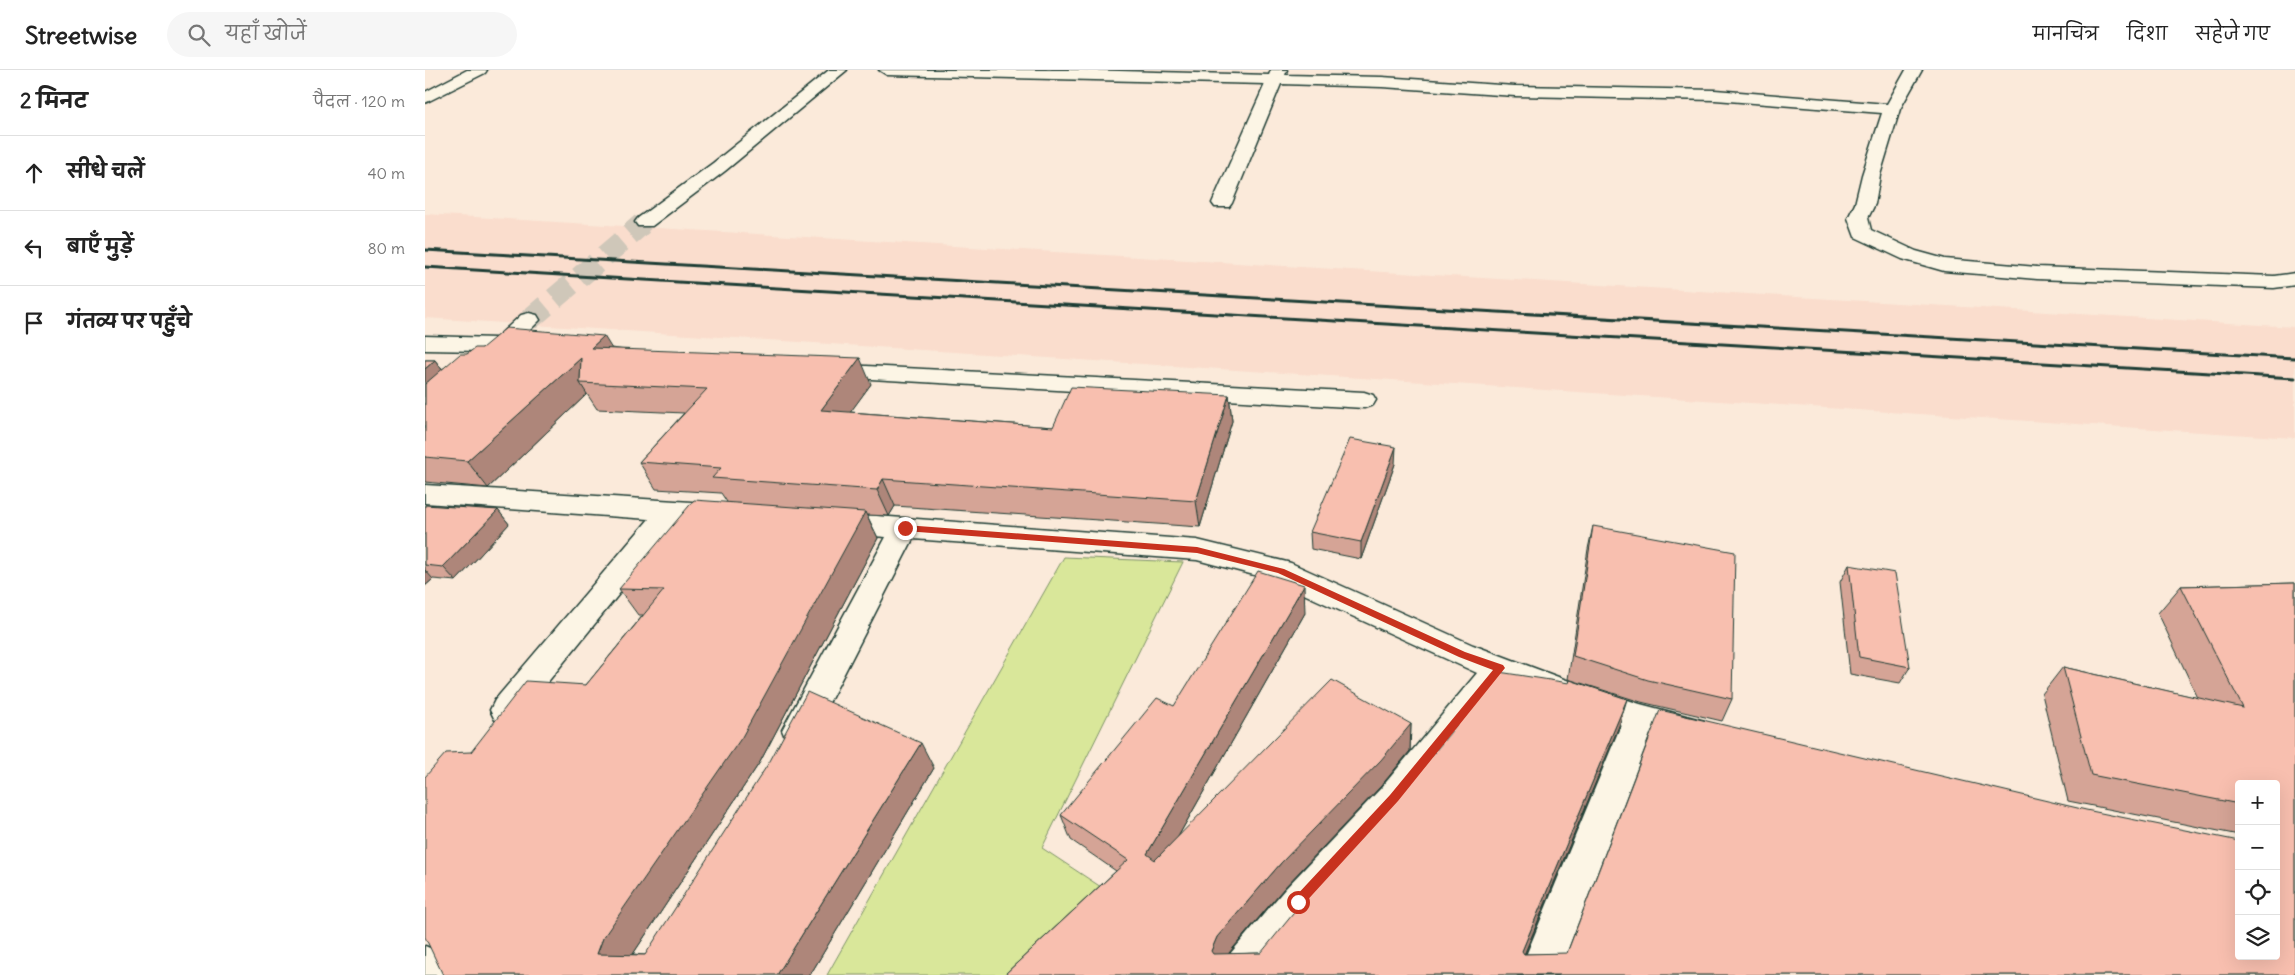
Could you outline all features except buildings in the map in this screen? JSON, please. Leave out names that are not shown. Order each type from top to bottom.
[{"type":"street","points":[[425,98],[479,70]]},
{"type":"street","points":[[645,222],[719,167],[839,70]]},
{"type":"street","points":[[887,70],[1277,75],[1515,91],[1715,95],[1892,109]]},
{"type":"street","points":[[1914,70],[1892,109],[1871,175],[1865,204],[1858,218],[1863,234],[1909,255],[1944,265],[2037,273],[2274,282],[2295,279]]},
{"type":"street","points":[[1223,203],[1277,75]]},
{"type":"street","points":[[475,368],[529,320]]},
{"type":"street","points":[[425,343],[503,343],[541,347]]},
{"type":"street","points":[[807,370],[1364,400]]},
{"type":"street","points":[[425,494],[749,516]]},
{"type":"street","points":[[488,732],[671,510]]},
{"type":"street","points":[[808,521],[1197,550],[1281,571],[1462,654],[1561,692],[1640,718],[1717,736]]},
{"type":"street","points":[[783,756],[905,528]]},
{"type":"street","points":[[1238,975],[1298,902],[1394,798],[1500,668]]},
{"type":"street","points":[[1538,975],[1640,718]]},
{"type":"street","points":[[425,966],[429,975]]},
{"type":"shaded area","points":[[425,214],[2295,327],[2295,438],[425,318]]},
{"type":"green space","points":[[1064,557],[1183,562],[1042,848],[1104,889],[1010,975],[827,975]]},
{"type":"tunnel","points":[[641,225],[645,222]]},
{"type":"tunnel","points":[[529,320],[642,224]]},
{"type":"railway","points":[[425,250],[2295,358]]},
{"type":"railway","points":[[425,267],[2295,378]]},
{"type":"route","points":[[905,528],[1197,550],[1281,571],[1462,654],[1500,668],[1394,798],[1298,902]]}]
